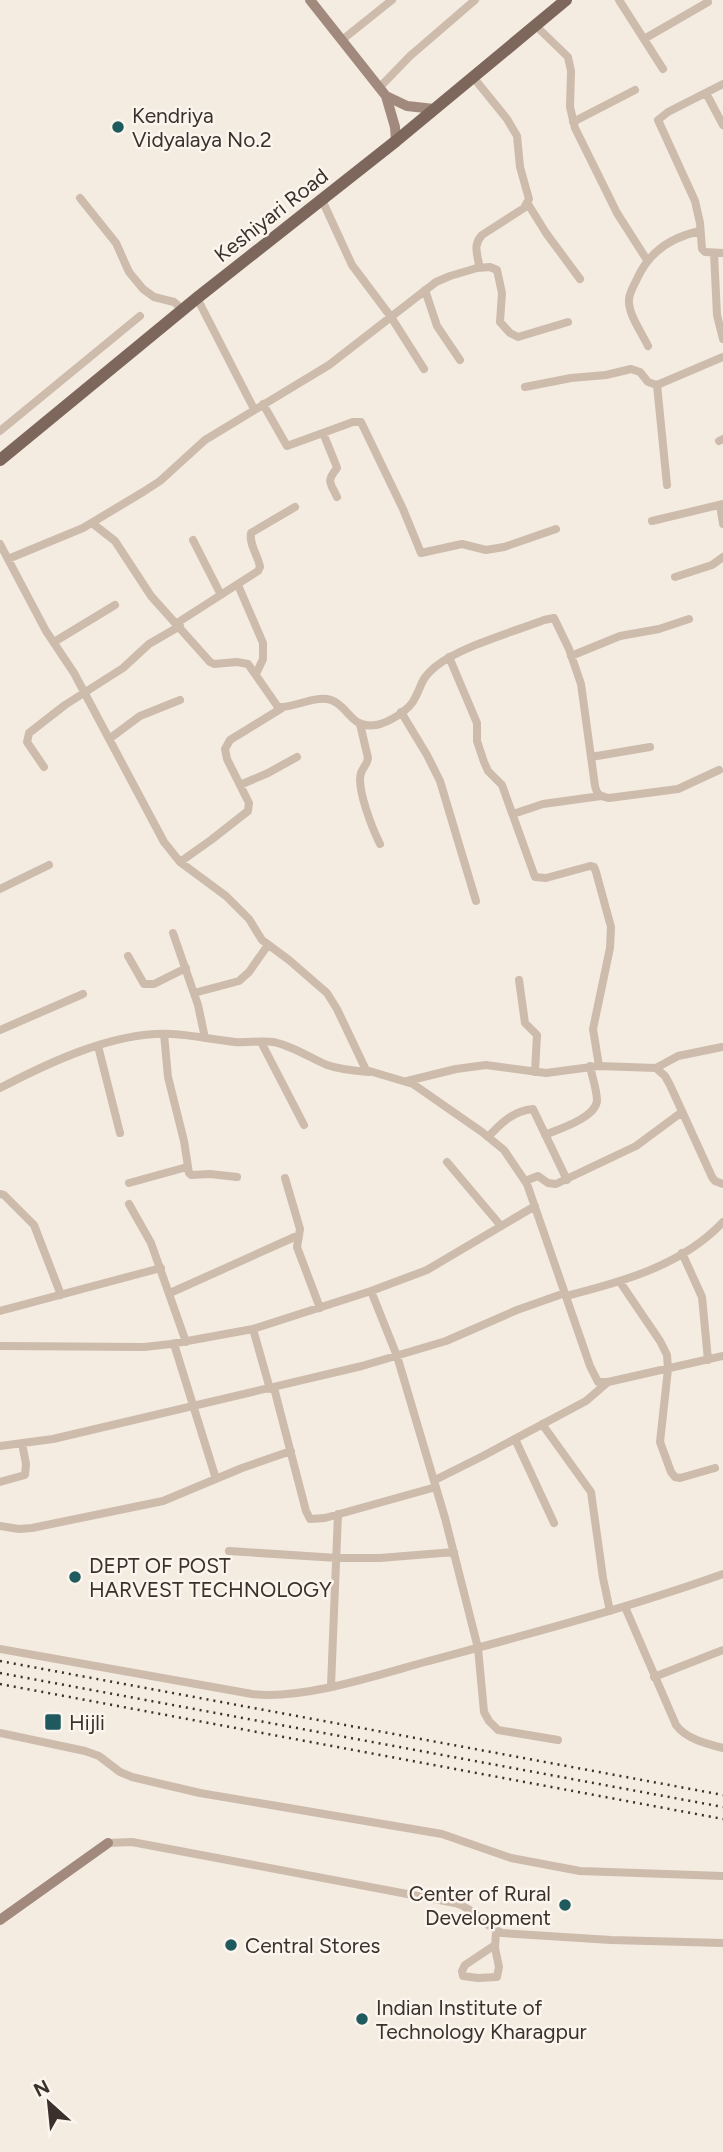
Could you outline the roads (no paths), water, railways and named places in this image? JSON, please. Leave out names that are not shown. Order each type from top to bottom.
[{"type":"main road","name":"Keshiyari Road","points":[[0,460],[197,298],[396,141],[566,0]]},
{"type":"street","points":[[310,0],[383,92],[395,127],[396,141]]},
{"type":"street","points":[[342,40],[392,0]]},
{"type":"street","points":[[383,92],[410,56],[475,0]]},
{"type":"street","points":[[619,0],[663,69]]},
{"type":"street","points":[[644,39],[708,2]]},
{"type":"street","points":[[535,25],[568,57],[573,122],[617,213],[647,260]]},
{"type":"street","points":[[473,77],[507,119],[517,136],[528,204],[580,279]]},
{"type":"street","points":[[723,84],[668,112],[658,120],[697,208],[702,249],[705,252],[719,253],[717,315],[723,339]]},
{"type":"street","points":[[573,122],[635,90]]},
{"type":"street","points":[[383,92],[407,106],[434,109]]},
{"type":"street","points":[[706,93],[723,125]]},
{"type":"street","points":[[80,198],[116,243],[129,272],[143,289],[154,297],[174,302],[183,310]]},
{"type":"street","points":[[322,200],[352,265],[391,317],[424,369]]},
{"type":"street","points":[[477,268],[477,240],[528,204]]},
{"type":"street","points":[[648,346],[629,303],[631,291],[647,260],[655,251],[689,233],[700,231]]},
{"type":"street","points":[[8,559],[92,523],[160,481],[205,439],[330,365],[425,290],[450,276],[477,268],[494,268],[499,274],[503,297],[500,322],[513,336],[518,337],[568,322]]},
{"type":"street","points":[[425,290],[434,320],[460,360]]},
{"type":"street","points":[[197,298],[254,409]]},
{"type":"street","points":[[0,431],[140,316]]},
{"type":"street","points":[[525,387],[571,377],[606,375],[631,369],[640,372],[649,382],[657,385],[723,357]]},
{"type":"street","points":[[657,385],[667,485]]},
{"type":"street","points":[[263,404],[287,446],[353,422],[360,422],[403,509],[421,554],[463,544],[486,550],[504,547],[556,529]]},
{"type":"street","points":[[323,433],[337,468],[329,477],[337,498]]},
{"type":"street","points":[[652,521],[721,505],[723,524]]},
{"type":"street","points":[[44,767],[29,746],[29,733],[123,668],[149,644],[252,575],[260,567],[251,542],[251,533],[295,507]]},
{"type":"street","points":[[92,523],[115,541],[151,596],[210,662],[243,662],[252,668],[274,704],[282,708]]},
{"type":"street","points":[[194,540],[221,595]]},
{"type":"street","points":[[0,544],[164,842],[180,862],[226,896],[253,925],[259,937],[327,993],[369,1072]]},
{"type":"street","points":[[675,577],[712,565],[723,557]]},
{"type":"street","points":[[238,584],[263,643],[263,659],[256,674]]},
{"type":"street","points":[[54,642],[116,605]]},
{"type":"street","points":[[360,724],[382,723],[401,712],[413,702],[424,677],[449,657],[554,618],[571,656],[584,696],[596,792],[601,796]]},
{"type":"street","points":[[571,656],[620,636],[689,620]]},
{"type":"street","points":[[449,657],[477,723],[477,741],[484,762],[492,776],[502,785],[535,877],[546,878],[585,866],[594,867],[611,927],[611,944],[593,1030],[597,1098],[594,1108],[581,1119],[545,1135]]},
{"type":"street","points":[[180,862],[250,808],[225,754],[230,740],[282,708],[322,698],[335,702],[360,724],[368,758],[368,763],[360,774],[361,782],[368,818],[380,844]]},
{"type":"street","points":[[109,739],[140,716],[180,700]]},
{"type":"street","points":[[401,712],[440,781],[476,901]]},
{"type":"street","points":[[591,757],[650,747]]},
{"type":"street","points":[[240,785],[298,757]]},
{"type":"street","points":[[513,814],[543,804],[678,789],[719,770]]},
{"type":"street","points":[[0,889],[49,865]]},
{"type":"street","points":[[173,933],[194,993],[205,1038]]},
{"type":"street","points":[[194,993],[239,981],[249,972],[268,945]]},
{"type":"street","points":[[128,956],[144,984],[154,984],[186,968]]},
{"type":"street","points":[[519,980],[525,1023],[537,1035],[535,1072]]},
{"type":"street","points":[[0,1030],[83,994]]},
{"type":"street","points":[[164,1034],[168,1077],[191,1175],[237,1177]]},
{"type":"street","points":[[0,1088],[57,1061],[99,1046],[130,1038],[164,1034],[239,1042],[274,1042],[330,1066],[407,1081],[504,1150],[525,1181],[595,1378],[602,1383],[608,1382],[723,1356]]},
{"type":"street","points":[[261,1042],[304,1125]]},
{"type":"street","points":[[99,1046],[120,1133]]},
{"type":"street","points":[[407,1081],[472,1066],[503,1066],[535,1072],[594,1066],[656,1068],[678,1056],[722,1047]]},
{"type":"street","points":[[656,1068],[665,1076],[712,1177],[723,1184]]},
{"type":"street","points":[[488,1137],[506,1119],[531,1109],[535,1111],[566,1180]]},
{"type":"street","points":[[525,1181],[538,1176],[552,1185],[566,1180],[636,1146],[682,1112]]},
{"type":"street","points":[[447,1162],[501,1226]]},
{"type":"street","points":[[129,1183],[187,1167]]},
{"type":"street","points":[[285,1178],[300,1229],[297,1247],[320,1308]]},
{"type":"street","points":[[0,1194],[34,1225],[61,1295]]},
{"type":"street","points":[[129,1203],[148,1236],[186,1342]]},
{"type":"street","points":[[0,1346],[144,1347],[253,1329],[371,1291],[438,1265],[534,1206]]},
{"type":"street","points":[[0,1446],[53,1438],[194,1407],[397,1356],[446,1340],[517,1310],[566,1294],[620,1282],[681,1254],[710,1235],[723,1222]]},
{"type":"street","points":[[170,1293],[299,1235]]},
{"type":"street","points":[[681,1254],[702,1297],[708,1360]]},
{"type":"street","points":[[0,1311],[161,1268]]},
{"type":"street","points":[[620,1282],[665,1350],[668,1369],[660,1442],[671,1472],[680,1478],[715,1468]]},
{"type":"street","points":[[371,1291],[397,1356],[454,1552],[478,1648],[483,1705],[493,1726],[504,1731],[558,1740]]},
{"type":"street","points":[[253,1329],[310,1520],[338,1514],[435,1483],[592,1397],[608,1382]]},
{"type":"street","points":[[174,1344],[216,1479]]},
{"type":"street","points":[[542,1424],[591,1492],[610,1611]]},
{"type":"street","points":[[515,1439],[554,1524]]},
{"type":"street","points":[[0,1482],[24,1475],[26,1464],[22,1443]]},
{"type":"street","points":[[0,1526],[32,1528],[163,1501],[291,1451]]},
{"type":"street","points":[[331,1686],[338,1514]]},
{"type":"street","points":[[229,1551],[337,1558],[380,1558],[454,1552]]},
{"type":"street","points":[[0,1649],[252,1694],[292,1694],[478,1648],[625,1607],[723,1574]]},
{"type":"street","points":[[625,1607],[676,1725],[681,1732],[723,1748]]},
{"type":"street","points":[[654,1677],[723,1650]]},
{"type":"street","points":[[0,1733],[85,1751],[99,1756],[120,1772],[132,1777],[200,1793],[442,1834],[511,1858],[580,1871],[723,1876]]},
{"type":"street","points":[[0,1920],[108,1843],[132,1842],[455,1903],[464,1906],[496,1931],[520,1935],[611,1940],[723,1943]]},
{"type":"street","points":[[495,1945],[466,1965],[462,1971],[463,1976],[496,1977],[499,1971],[496,1931]]},
{"type":"railway","points":[[0,1661],[723,1795]]},
{"type":"railway","points":[[0,1673],[723,1807]]},
{"type":"railway","points":[[0,1684],[723,1819]]},
{"type":"place","name":"Kendriya Vidyalaya No.2","points":[[118,127]]},
{"type":"place","name":"DEPT OF POST HARVEST TECHNOLOGY","points":[[75,1577]]},
{"type":"place","name":"Hijli","points":[[53,1722]]},
{"type":"place","name":"Center of Rural Development","points":[[565,1905]]},
{"type":"place","name":"Central Stores","points":[[231,1945]]},
{"type":"place","name":"Indian Institute of Technology Kharagpur","points":[[362,2019]]}]
